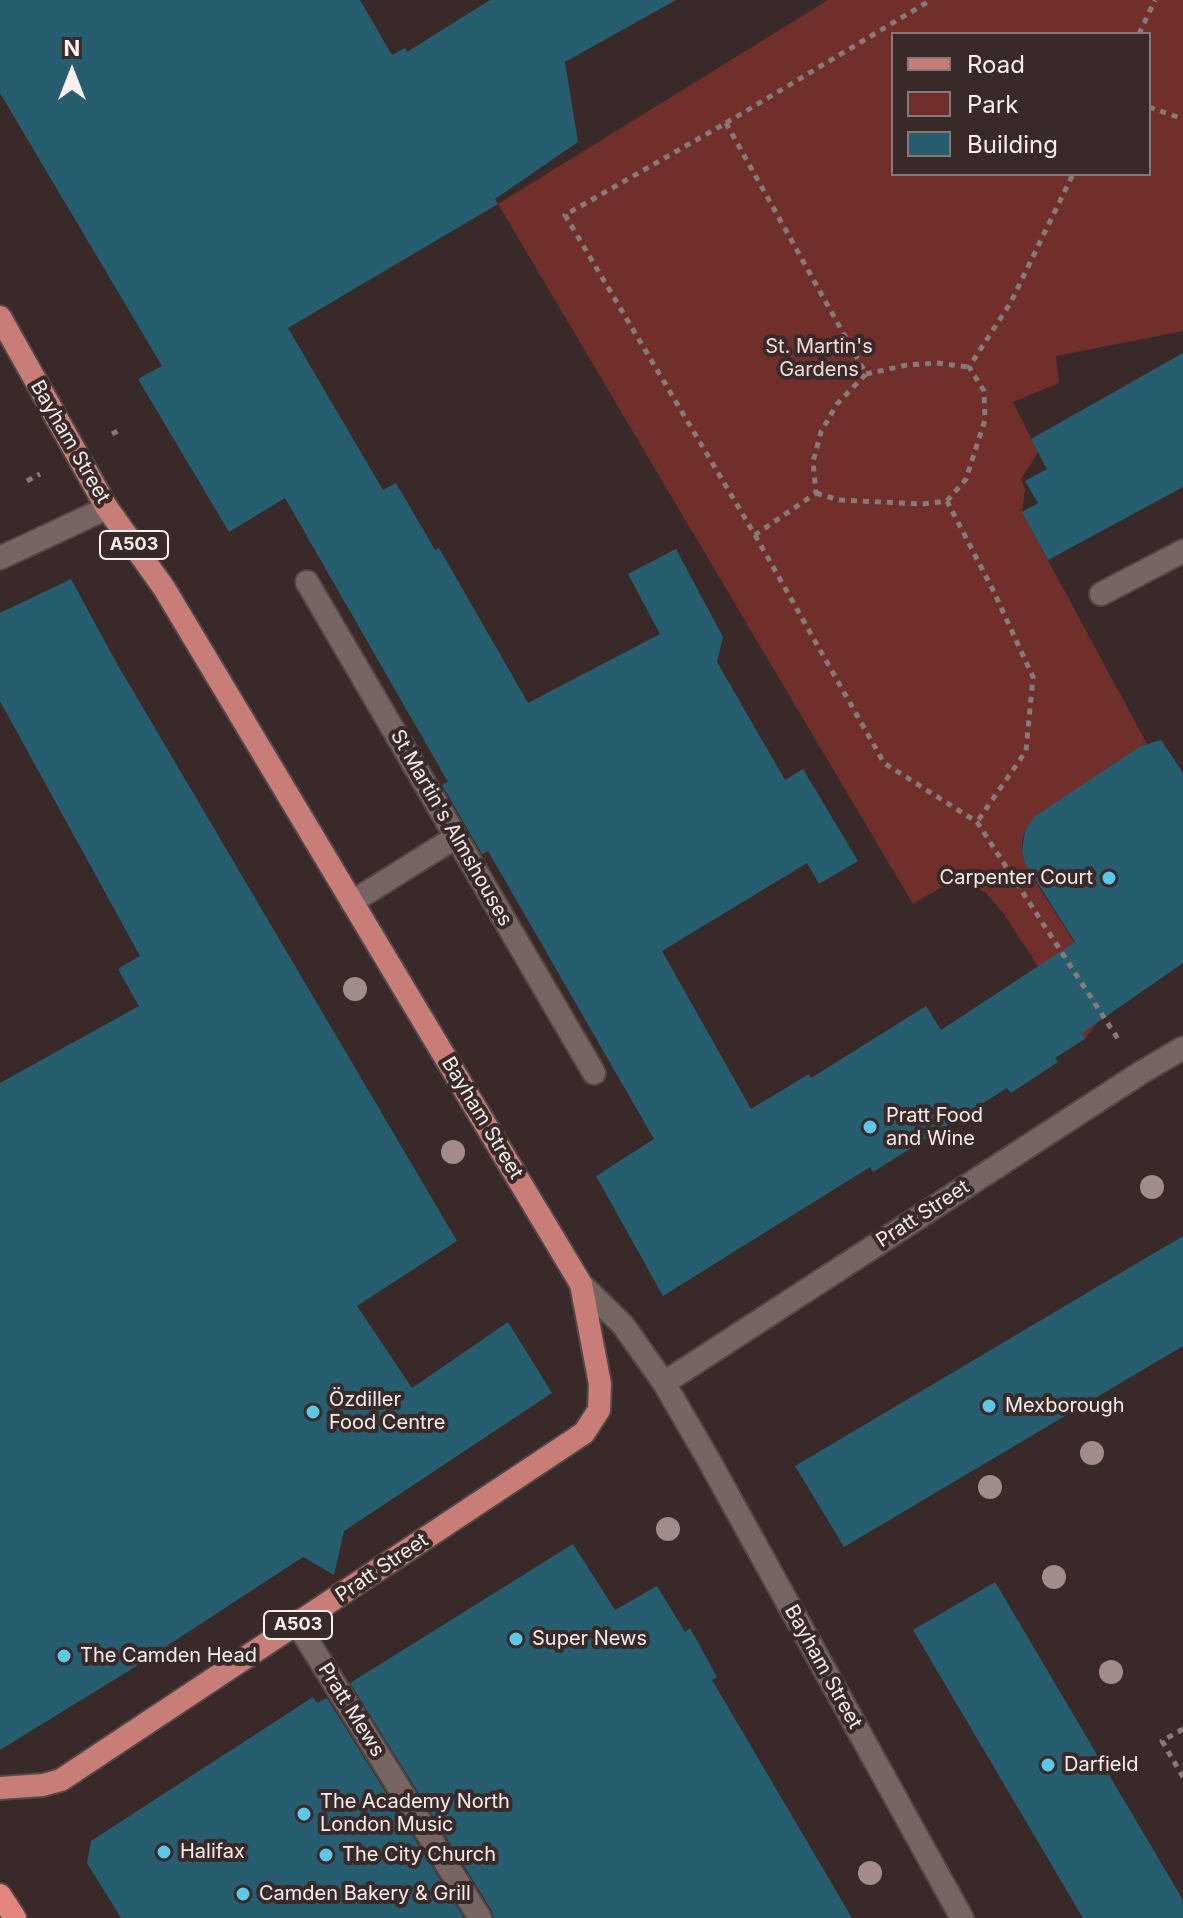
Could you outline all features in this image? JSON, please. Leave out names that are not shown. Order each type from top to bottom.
[{"type":"highway","points":[[0,1895],[15,1918]]},
{"type":"main road","name":"Bayham Street","points":[[0,317],[107,508],[164,588],[581,1284]]},
{"type":"main road","name":"Pratt Street","points":[[0,1788],[43,1785],[61,1780],[584,1433],[599,1410],[600,1384],[581,1284]]},
{"type":"street","points":[[0,558],[107,508]]},
{"type":"street","points":[[1101,594],[1183,551]]},
{"type":"street","name":"St Martin's Almshouses","points":[[307,582],[594,1073]]},
{"type":"street","points":[[352,902],[456,837]]},
{"type":"street","name":"Pratt Street","points":[[664,1383],[1183,1048]]},
{"type":"street","name":"Bayham Street","points":[[581,1284],[623,1325],[664,1383],[962,1918]]},
{"type":"street","name":"Pratt Mews","points":[[298,1625],[480,1918]]},
{"type":"path","points":[[931,0],[565,215],[755,535],[884,763],[977,822],[1103,1019],[1142,1072]]},
{"type":"path","points":[[1140,32],[1155,0]]},
{"type":"path","points":[[1151,108],[1183,119]]},
{"type":"path","points":[[726,123],[866,374]]},
{"type":"path","points":[[969,367],[1011,302],[1072,176]]},
{"type":"path","points":[[816,493],[813,462],[821,432],[837,404],[866,374],[907,365],[937,363],[969,367]]},
{"type":"path","points":[[816,493],[839,500],[923,504],[947,501],[966,479],[985,420],[984,391],[969,367]]},
{"type":"path","points":[[27,481],[42,472]]},
{"type":"path","points":[[755,535],[816,493]]},
{"type":"path","points":[[947,501],[1033,677],[1026,751],[977,822]]},
{"type":"path","points":[[1183,1729],[1162,1741],[1183,1777]]},
{"type":"green space","name":"St. Martin's Gardens","points":[[828,0],[1183,0],[1183,331],[1056,356],[1059,383],[1013,402],[1038,452],[1021,479],[1025,490],[1022,512],[1147,744],[1035,816],[1025,830],[1022,841],[1022,851],[1030,873],[1116,1008],[1097,1023],[1085,1039],[1004,914],[986,893],[975,887],[961,884],[943,886],[913,904],[498,204]]},
{"type":"building","points":[[0,0],[360,0],[392,55],[405,48],[407,52],[490,0],[676,0],[565,62],[578,142],[495,199],[498,204],[288,328],[383,490],[396,483],[435,550],[439,548],[528,703],[660,634],[628,574],[676,549],[723,637],[717,662],[785,780],[803,769],[858,861],[819,884],[807,863],[662,951],[751,1109],[809,1074],[811,1078],[926,1006],[941,1030],[1075,942],[1025,863],[1022,851],[1025,830],[1035,816],[1141,746],[1161,740],[1183,773],[1183,963],[1082,1033],[1085,1039],[1055,1058],[1058,1062],[1011,1093],[1007,1088],[873,1172],[870,1167],[663,1296],[596,1176],[654,1139],[488,851],[482,854],[442,785],[448,782],[285,498],[229,532],[138,379],[162,366],[0,93]]},
{"type":"building","points":[[1183,353],[1183,487],[1048,560],[1022,512],[1038,503],[1025,481],[1047,469],[1031,439]]},
{"type":"building","points":[[71,579],[116,662],[457,1241],[357,1306],[412,1388],[508,1322],[552,1393],[344,1531],[334,1575],[303,1557],[0,1750],[0,1083],[139,1006],[118,969],[140,956],[0,701],[0,613]]},
{"type":"building","name":"Mexborough","points":[[1183,1236],[1183,1346],[844,1547],[795,1466]]},
{"type":"building","points":[[573,1544],[615,1610],[657,1586],[685,1632],[690,1628],[717,1677],[712,1680],[852,1918],[494,1918],[350,1683]]},
{"type":"building","name":"Darfield","points":[[995,1582],[1183,1900],[1183,1918],[1083,1918],[913,1630]]},
{"type":"building","points":[[313,1697],[317,1703],[327,1698],[464,1918],[121,1918],[87,1863],[91,1841]]},
{"type":"place","name":"Carpenter Court","points":[[1109,878]]},
{"type":"place","name":"Pratt Food and Wine","points":[[870,1127]]},
{"type":"place","name":"Mexborough","points":[[989,1406]]},
{"type":"place","name":"Özdiller Food Centre","points":[[313,1412]]},
{"type":"place","name":"Super News","points":[[516,1639]]},
{"type":"place","name":"The Camden Head","points":[[64,1656]]},
{"type":"place","name":"Darfield","points":[[1048,1765]]},
{"type":"place","name":"The Academy North London Music","points":[[304,1814]]},
{"type":"place","name":"Halifax","points":[[164,1852]]},
{"type":"place","name":"The City Church","points":[[326,1855]]},
{"type":"place","name":"Camden Bakery & Grill","points":[[243,1894]]}]
